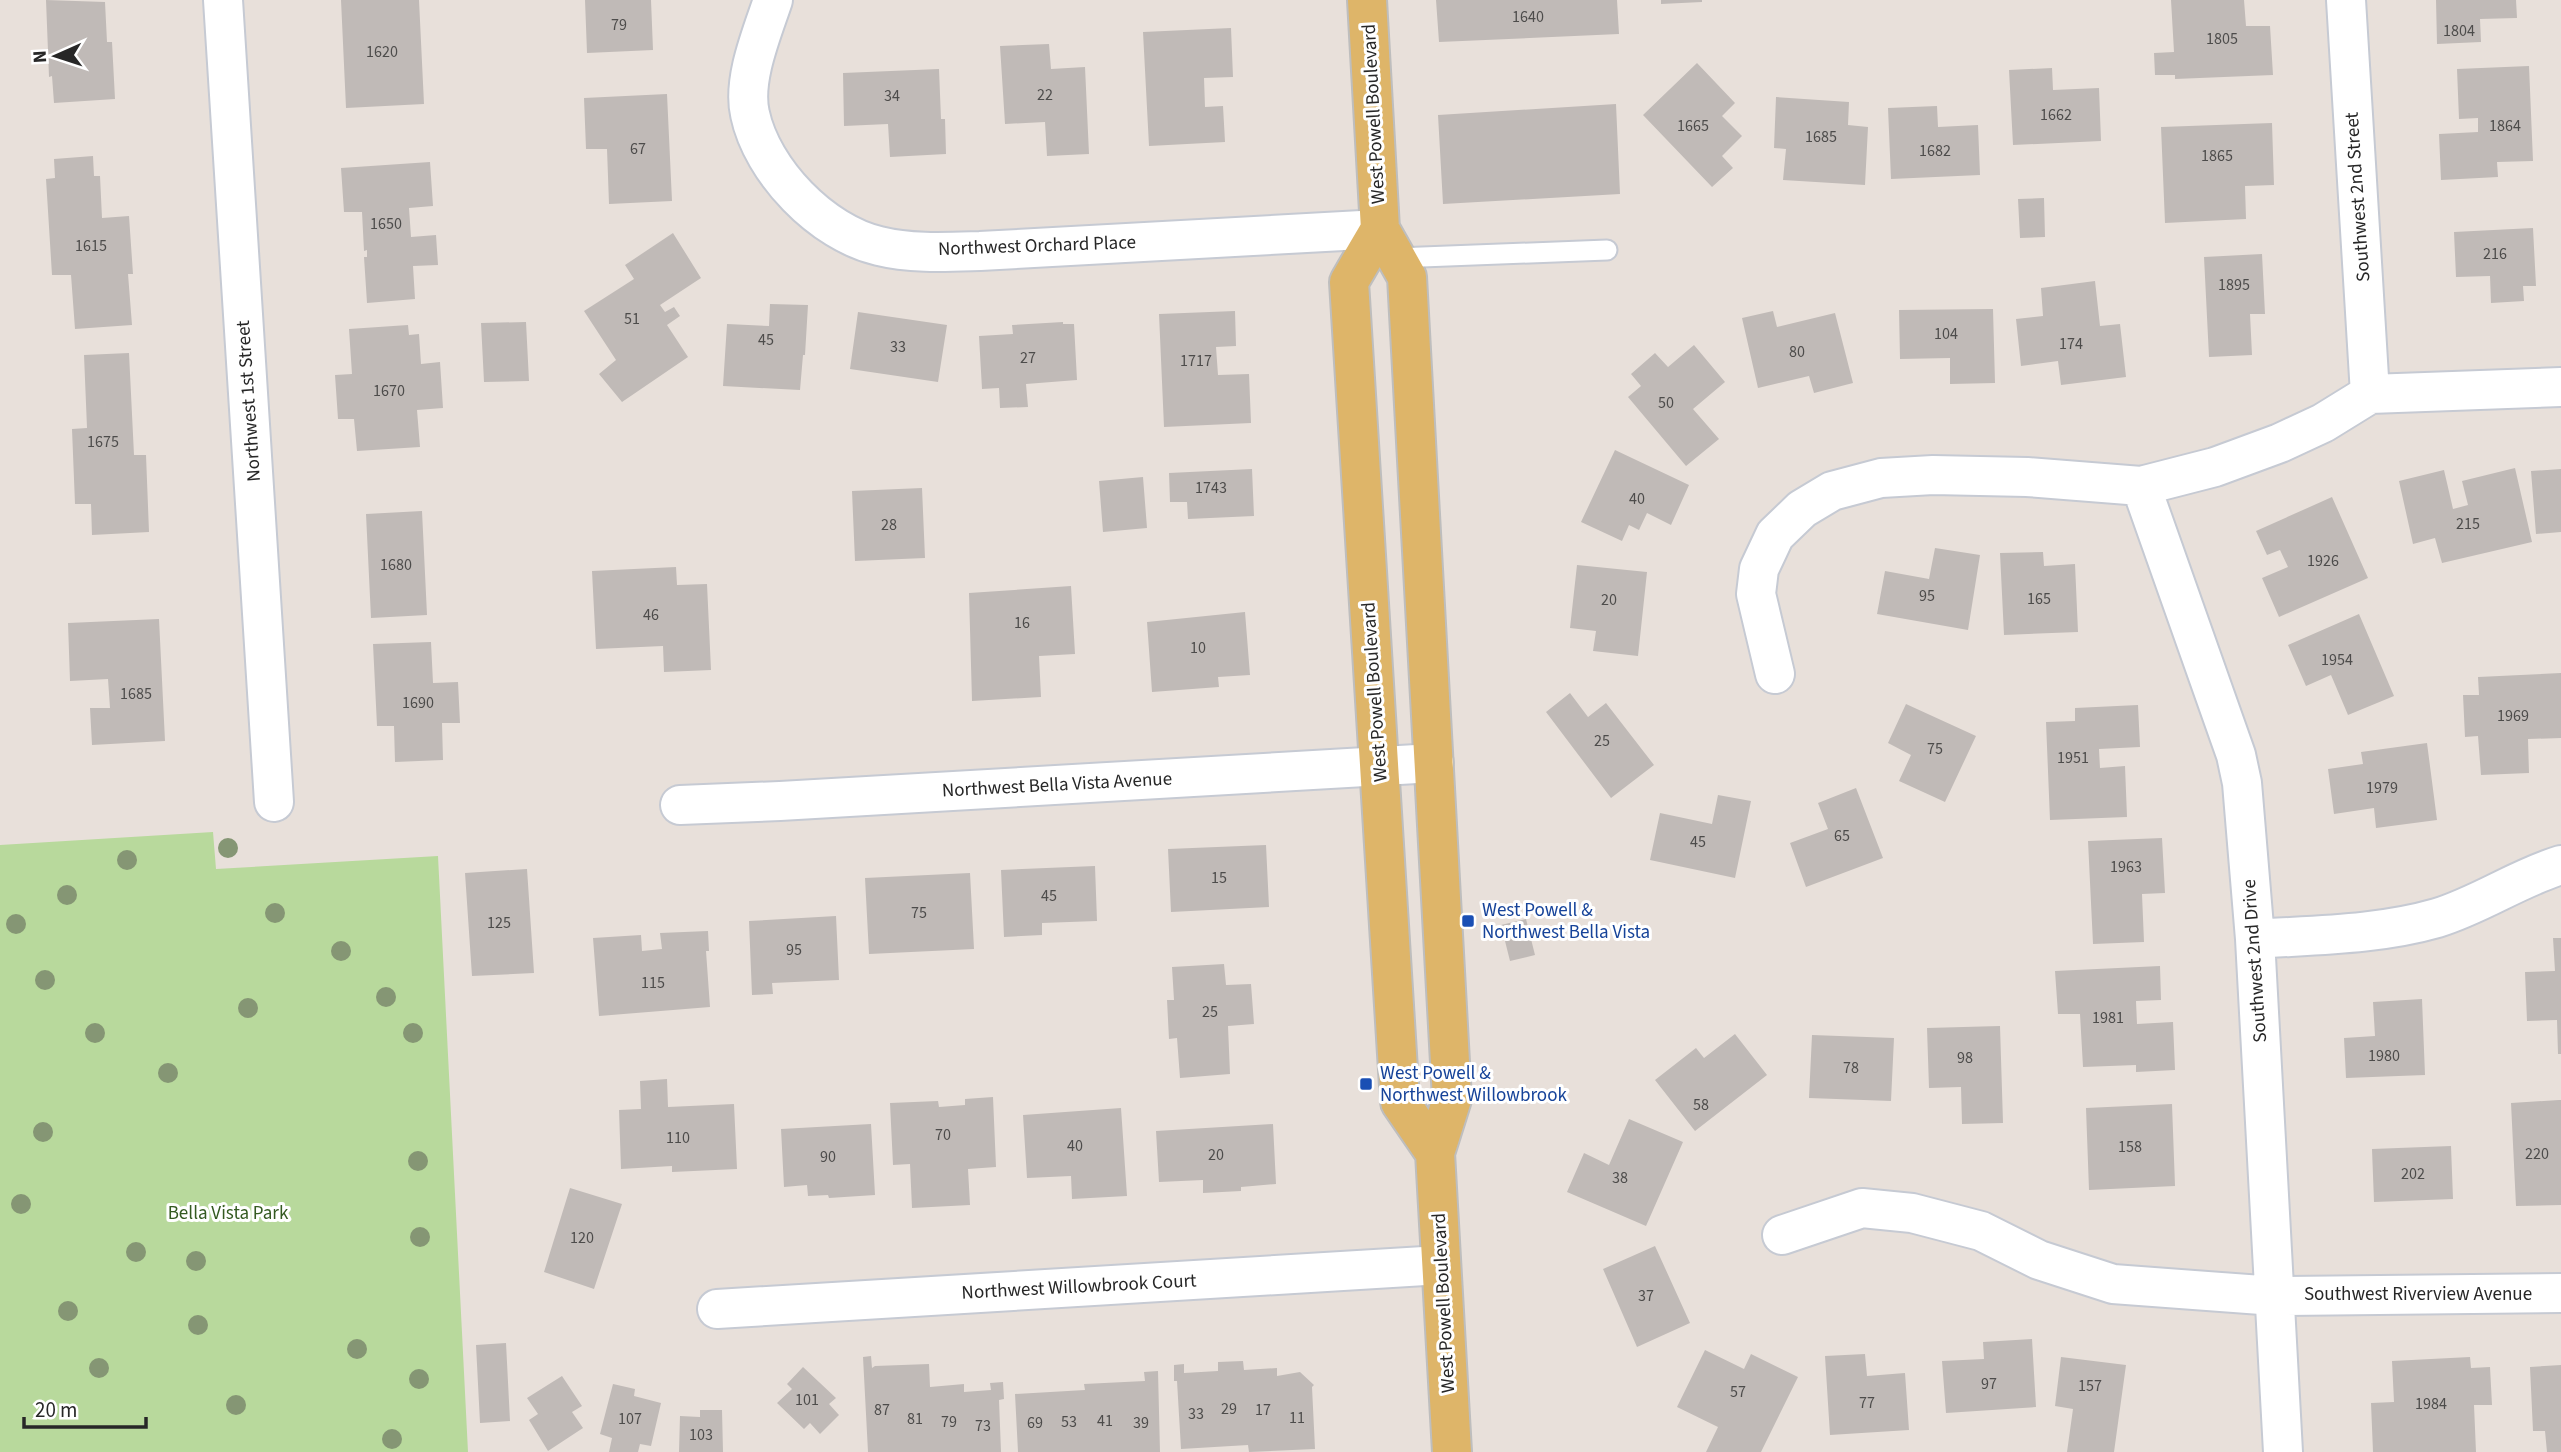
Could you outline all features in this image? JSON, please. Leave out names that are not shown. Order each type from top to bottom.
[{"type":"main road","name":"West Powell Boulevard","points":[[1367,0],[1388,243],[1407,277],[1452,1099],[1435,1153],[1452,1452]]},
{"type":"main road","name":"West Powell Boulevard","points":[[1388,243],[1349,282],[1400,1102],[1435,1153]]},
{"type":"street","name":"Northwest 1st Street","points":[[223,0],[274,802]]},
{"type":"street","name":"Northwest Orchard Place","points":[[773,0],[750,69],[749,113],[766,155],[796,197],[835,228],[878,246],[939,252],[1388,243]]},
{"type":"street","name":"Southwest 2nd Street","points":[[2346,0],[2370,394]]},
{"type":"street","points":[[1775,674],[1756,594],[1759,569],[1775,535],[1802,509],[1832,491],[1881,478],[1933,475],[2027,477],[2141,486],[2215,467],[2280,443],[2323,423],[2370,394],[2561,387]]},
{"type":"street","name":"Southwest 2nd Drive","points":[[2141,486],[2236,755],[2242,783],[2255,939],[2283,1452]]},
{"type":"street","name":"Northwest Bella Vista Avenue","points":[[680,805],[1433,763]]},
{"type":"street","points":[[2255,939],[2380,930],[2438,918],[2538,872],[2561,865]]},
{"type":"street","name":"Southwest Riverview Avenue","points":[[1782,1235],[1862,1208],[1912,1213],[1981,1231],[2039,1260],[2113,1284],[2275,1296],[2561,1293]]},
{"type":"street","name":"Northwest Willowbrook Court","points":[[718,1309],[1441,1265]]},
{"type":"lane","points":[[1388,243],[1607,250]]},
{"type":"green space","name":"Bella Vista Park","points":[[213,832],[216,869],[438,856],[468,1452],[0,1452],[0,845]]},
{"type":"building","points":[[46,0],[105,2],[107,42],[112,42],[115,99],[54,103],[52,76],[49,77]]},
{"type":"building","points":[[341,0],[419,0],[424,104],[346,108]]},
{"type":"building","points":[[585,0],[651,0],[653,50],[587,53]]},
{"type":"building","points":[[1436,0],[1617,0],[1619,34],[1439,42]]},
{"type":"building","points":[[1661,0],[1702,0],[1702,2],[1661,4]]},
{"type":"building","points":[[2171,0],[2244,0],[2246,26],[2270,26],[2273,75],[2175,79],[2175,75],[2155,75],[2154,53],[2174,52]]},
{"type":"building","points":[[2436,0],[2516,0],[2517,18],[2480,19],[2481,42],[2437,44]]},
{"type":"building","points":[[1231,28],[1233,77],[1204,78],[1205,107],[1223,106],[1225,142],[1149,146],[1143,32]]},
{"type":"building","points":[[1049,44],[1051,69],[1085,67],[1089,154],[1047,156],[1045,122],[1005,124],[1000,46]]},
{"type":"building","points":[[1697,63],[1735,103],[1722,116],[1742,136],[1722,156],[1733,168],[1712,187],[1643,115]]},
{"type":"building","points":[[2529,66],[2533,161],[2497,162],[2498,177],[2441,180],[2439,134],[2478,132],[2478,118],[2459,119],[2457,69]]},
{"type":"building","points":[[2052,68],[2053,90],[2099,88],[2101,141],[2013,145],[2009,70]]},
{"type":"building","points":[[939,69],[941,119],[945,119],[946,154],[890,157],[888,124],[844,126],[843,73]]},
{"type":"building","points":[[667,94],[672,201],[609,204],[607,149],[586,149],[584,98]]},
{"type":"building","points":[[1776,97],[1849,102],[1848,125],[1868,127],[1865,185],[1783,180],[1786,149],[1774,148]]},
{"type":"building","points":[[1616,104],[1620,194],[1443,204],[1438,115]]},
{"type":"building","points":[[1937,106],[1938,127],[1978,125],[1980,175],[1891,179],[1888,108]]},
{"type":"building","points":[[2272,123],[2274,185],[2245,186],[2246,219],[2165,223],[2161,127]]},
{"type":"building","points":[[93,156],[94,176],[100,176],[102,218],[129,216],[133,274],[128,274],[132,325],[75,329],[71,275],[52,275],[46,179],[55,178],[54,159]]},
{"type":"building","points":[[430,162],[433,206],[409,208],[411,237],[436,235],[438,265],[413,266],[415,299],[367,303],[364,257],[367,257],[367,250],[364,251],[362,212],[344,212],[341,168]]},
{"type":"building","points":[[2044,198],[2045,237],[2020,238],[2018,199]]},
{"type":"building","points":[[2533,228],[2536,286],[2523,286],[2524,301],[2491,303],[2490,276],[2456,277],[2454,232]]},
{"type":"building","points":[[673,233],[701,278],[660,305],[665,312],[674,307],[680,316],[667,325],[688,357],[622,402],[599,374],[616,360],[584,311],[634,279],[625,265]]},
{"type":"building","points":[[2262,254],[2265,314],[2250,314],[2252,355],[2209,357],[2204,257]]},
{"type":"building","points":[[2095,281],[2100,326],[2120,324],[2126,377],[2061,385],[2058,361],[2021,366],[2016,319],[2043,316],[2041,288]]},
{"type":"building","points":[[770,304],[808,305],[800,390],[723,386],[727,324],[769,326]]},
{"type":"building","points":[[1993,309],[1995,383],[1950,384],[1950,358],[1900,359],[1899,310]]},
{"type":"building","points":[[1235,311],[1236,346],[1216,347],[1218,375],[1249,374],[1251,423],[1164,427],[1159,314]]},
{"type":"building","points":[[1773,311],[1777,327],[1835,313],[1853,383],[1814,393],[1809,376],[1758,388],[1742,318]]},
{"type":"building","points":[[858,312],[947,325],[938,382],[850,369]]},
{"type":"building","points":[[526,322],[529,381],[484,382],[481,323]]},
{"type":"building","points":[[1063,322],[1074,324],[1077,380],[1026,384],[1028,407],[1000,408],[999,388],[982,389],[979,336],[1013,334],[1012,325]]},
{"type":"building","points":[[408,325],[409,335],[419,334],[421,364],[440,362],[443,408],[417,410],[420,447],[357,451],[354,419],[338,419],[335,375],[352,374],[349,329]]},
{"type":"building","points":[[1694,345],[1725,382],[1693,409],[1719,439],[1686,466],[1628,397],[1641,386],[1631,374],[1655,353],[1668,367]]},
{"type":"building","points":[[129,353],[134,455],[146,455],[149,532],[92,535],[91,504],[75,504],[72,429],[87,428],[84,355]]},
{"type":"building","points":[[1615,450],[1689,485],[1671,525],[1647,513],[1639,530],[1629,525],[1622,541],[1581,522]]},
{"type":"building","points":[[2515,468],[2532,542],[2442,563],[2435,538],[2413,544],[2399,481],[2444,470],[2453,509],[2468,505],[2462,481]]},
{"type":"building","points":[[1252,469],[1254,516],[1188,519],[1187,502],[1170,502],[1169,473]]},
{"type":"building","points":[[2561,469],[2561,532],[2536,534],[2531,471]]},
{"type":"building","points":[[1143,477],[1147,528],[1103,532],[1099,481]]},
{"type":"building","points":[[922,488],[925,558],[855,561],[852,491]]},
{"type":"building","points":[[2332,497],[2368,578],[2279,617],[2262,578],[2288,567],[2280,550],[2267,555],[2256,531]]},
{"type":"building","points":[[422,511],[427,615],[371,618],[366,514]]},
{"type":"building","points":[[1935,548],[1980,555],[1968,630],[1877,614],[1885,571],[1929,579]]},
{"type":"building","points":[[2043,552],[2044,566],[2075,564],[2078,632],[2004,635],[2000,553]]},
{"type":"building","points":[[1577,565],[1647,572],[1638,656],[1593,651],[1596,631],[1570,628]]},
{"type":"building","points":[[676,567],[677,585],[707,584],[711,670],[664,672],[663,646],[596,649],[592,571]]},
{"type":"building","points":[[1071,586],[1075,654],[1039,656],[1041,697],[972,701],[969,593]]},
{"type":"building","points":[[1245,612],[1250,675],[1218,677],[1219,687],[1152,692],[1147,622]]},
{"type":"building","points":[[2359,614],[2394,696],[2348,715],[2331,675],[2306,686],[2288,645]]},
{"type":"building","points":[[159,619],[165,741],[92,745],[90,708],[110,708],[108,679],[70,681],[68,623]]},
{"type":"building","points":[[431,642],[433,683],[458,682],[460,723],[442,723],[443,760],[395,762],[394,726],[377,726],[373,644]]},
{"type":"building","points":[[2561,673],[2561,738],[2528,739],[2529,773],[2481,775],[2478,736],[2465,737],[2463,695],[2479,695],[2478,677]]},
{"type":"building","points":[[1570,693],[1588,717],[1606,703],[1654,765],[1611,798],[1546,712]]},
{"type":"building","points":[[1906,704],[1976,736],[1945,802],[1899,781],[1911,755],[1888,743]]},
{"type":"building","points":[[2138,705],[2140,747],[2099,749],[2100,768],[2125,766],[2127,817],[2050,820],[2046,722],[2075,721],[2075,708]]},
{"type":"building","points":[[2427,743],[2437,820],[2376,828],[2374,808],[2334,814],[2328,769],[2363,764],[2361,752]]},
{"type":"building","points":[[1856,788],[1883,858],[1806,887],[1790,843],[1828,829],[1818,803]]},
{"type":"building","points":[[1718,795],[1751,801],[1735,878],[1650,860],[1660,813],[1712,824]]},
{"type":"building","points":[[2162,838],[2165,893],[2142,894],[2144,942],[2093,944],[2088,841]]},
{"type":"building","points":[[1266,845],[1269,907],[1171,912],[1168,849]]},
{"type":"building","points":[[1095,866],[1097,921],[1042,923],[1042,935],[1004,937],[1001,870]]},
{"type":"building","points":[[527,869],[534,973],[472,976],[465,873]]},
{"type":"building","points":[[970,873],[974,949],[869,954],[865,878]]},
{"type":"building","points":[[836,916],[839,980],[772,983],[773,994],[752,995],[749,921]]},
{"type":"building","points":[[1526,919],[1535,955],[1510,961],[1501,925]]},
{"type":"building","points":[[708,931],[709,951],[706,951],[710,1007],[599,1016],[593,938],[641,935],[642,951],[662,949],[660,933]]},
{"type":"building","points":[[2553,938],[2561,938],[2561,1054],[2558,1054],[2557,1020],[2527,1021],[2525,972],[2555,971]]},
{"type":"building","points":[[1224,964],[1226,985],[1251,984],[1254,1024],[1228,1026],[1230,1074],[1180,1078],[1177,1038],[1169,1039],[1167,1000],[1174,1000],[1172,967]]},
{"type":"building","points":[[2160,966],[2161,1000],[2136,1001],[2137,1024],[2173,1022],[2175,1070],[2136,1072],[2136,1065],[2083,1067],[2080,1014],[2058,1014],[2055,971]]},
{"type":"building","points":[[2422,999],[2425,1075],[2346,1078],[2344,1038],[2375,1036],[2373,1002]]},
{"type":"building","points":[[2000,1026],[2003,1123],[1962,1124],[1961,1087],[1929,1088],[1927,1028]]},
{"type":"building","points":[[1735,1034],[1767,1075],[1695,1131],[1655,1080],[1696,1048],[1704,1058]]},
{"type":"building","points":[[1812,1035],[1894,1038],[1891,1101],[1809,1098]]},
{"type":"building","points":[[667,1079],[668,1107],[734,1104],[737,1169],[672,1172],[672,1166],[621,1169],[619,1110],[641,1109],[640,1081]]},
{"type":"building","points":[[993,1097],[996,1167],[968,1169],[970,1205],[912,1208],[910,1164],[893,1165],[890,1103],[938,1101],[939,1107],[965,1105],[965,1099]]},
{"type":"building","points":[[2561,1100],[2561,1205],[2516,1206],[2511,1103]]},
{"type":"building","points":[[2172,1104],[2175,1186],[2089,1190],[2086,1108]]},
{"type":"building","points":[[1121,1108],[1127,1196],[1072,1199],[1071,1176],[1027,1178],[1023,1115]]},
{"type":"building","points":[[1629,1119],[1683,1142],[1646,1226],[1567,1192],[1584,1153],[1609,1165]]},
{"type":"building","points":[[871,1124],[875,1195],[829,1198],[828,1195],[808,1196],[807,1185],[784,1187],[781,1129]]},
{"type":"building","points":[[1273,1124],[1276,1184],[1241,1187],[1241,1191],[1203,1193],[1203,1180],[1159,1182],[1156,1131]]},
{"type":"building","points":[[2451,1146],[2453,1199],[2374,1202],[2372,1149]]},
{"type":"building","points":[[570,1188],[622,1204],[594,1289],[544,1272]]},
{"type":"building","points":[[1655,1246],[1690,1323],[1637,1347],[1603,1269]]},
{"type":"building","points":[[2032,1339],[2036,1407],[1946,1413],[1942,1361],[1984,1359],[1983,1342]]},
{"type":"building","points":[[506,1343],[510,1421],[480,1423],[476,1345]]},
{"type":"building","points":[[1705,1350],[1744,1369],[1751,1354],[1798,1377],[1761,1452],[1706,1452],[1718,1427],[1677,1407]]},
{"type":"building","points":[[1865,1354],[1867,1376],[1905,1373],[1909,1430],[1830,1435],[1825,1356]]},
{"type":"building","points":[[871,1356],[872,1368],[929,1364],[930,1387],[964,1384],[964,1392],[991,1390],[990,1383],[1003,1382],[1004,1399],[999,1400],[1001,1452],[868,1452],[863,1357]]},
{"type":"building","points":[[2061,1357],[2126,1365],[2114,1452],[2067,1452],[2073,1409],[2055,1406]]},
{"type":"building","points":[[2470,1357],[2471,1368],[2490,1367],[2492,1405],[2474,1405],[2476,1452],[2373,1452],[2371,1403],[2394,1402],[2392,1361]]},
{"type":"building","points":[[1243,1361],[1244,1370],[1277,1368],[1277,1376],[1300,1372],[1314,1385],[1315,1449],[1249,1452],[1248,1445],[1181,1449],[1174,1365],[1184,1364],[1184,1373],[1218,1371],[1218,1362]]},
{"type":"building","points":[[2561,1365],[2561,1452],[2547,1452],[2545,1431],[2533,1431],[2530,1367]]},
{"type":"building","points":[[803,1367],[836,1398],[829,1404],[839,1415],[820,1434],[810,1423],[804,1429],[777,1403],[792,1389],[787,1384]]},
{"type":"building","points":[[1158,1371],[1160,1452],[1018,1452],[1015,1394],[1085,1390],[1084,1384],[1145,1381],[1144,1372]]},
{"type":"building","points":[[562,1376],[582,1406],[572,1412],[583,1428],[548,1451],[529,1420],[538,1414],[527,1398]]},
{"type":"building","points":[[613,1384],[635,1389],[634,1396],[661,1403],[651,1446],[640,1444],[638,1452],[609,1452],[612,1438],[600,1434]]},
{"type":"building","points":[[700,1410],[722,1410],[723,1452],[679,1452],[680,1416],[700,1417]]},
{"type":"place","name":"West Powell & Northwest Bella Vista","points":[[1468,921]]},
{"type":"place","name":"West Powell & Northwest Willowbrook","points":[[1366,1084]]}]
